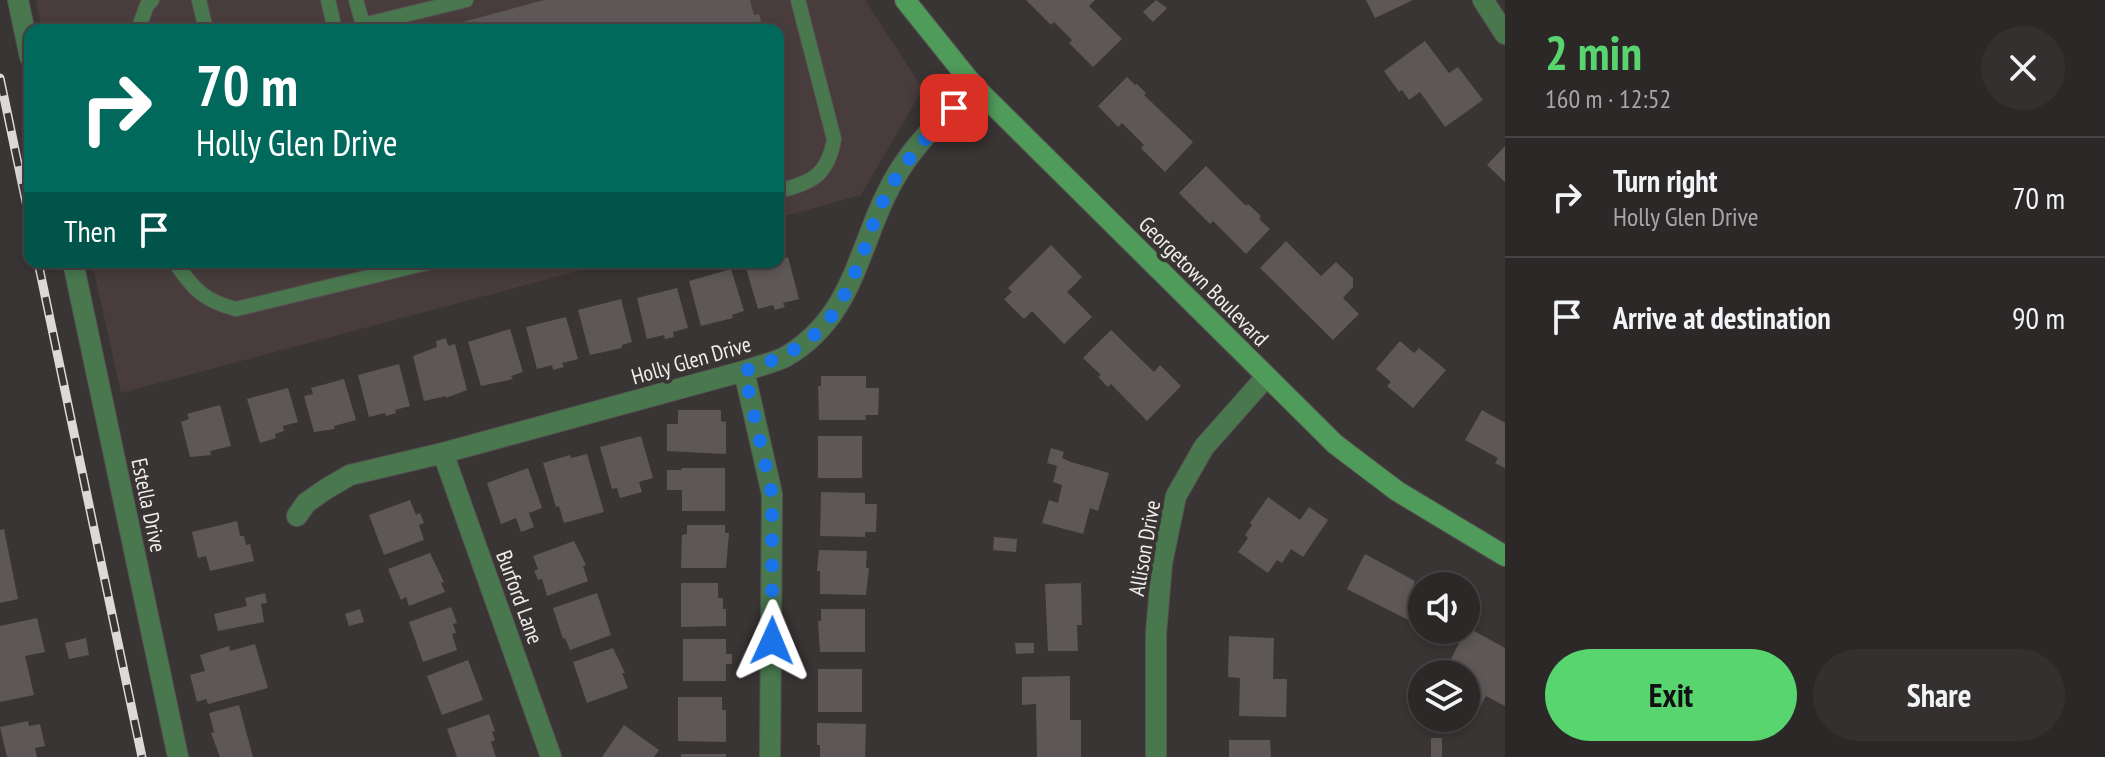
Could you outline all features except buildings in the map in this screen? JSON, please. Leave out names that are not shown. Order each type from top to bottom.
[{"type":"street","points":[[18,0],[24,28]]},
{"type":"street","name":"Georgetown Boulevard","points":[[905,0],[974,86],[1335,444],[1397,491],[1505,556]]},
{"type":"street","points":[[1483,0],[1505,34]]},
{"type":"street","name":"Holly Glen Drive","points":[[297,516],[316,496],[350,475],[443,453],[783,358],[816,335],[841,304],[879,207],[900,169],[913,150],[974,86]]},
{"type":"street","name":"Estella Drive","points":[[74,268],[178,757]]},
{"type":"street","points":[[744,371],[772,494],[770,757]]},
{"type":"street","name":"Allison Drive","points":[[1156,757],[1156,634],[1162,563],[1176,496],[1204,447],[1266,377]]},
{"type":"street","name":"Burford Lane","points":[[443,453],[551,757]]},
{"type":"lane","points":[[140,24],[152,0]]},
{"type":"lane","points":[[199,0],[205,24]]},
{"type":"lane","points":[[328,0],[334,24]]},
{"type":"lane","points":[[356,0],[360,24]]},
{"type":"lane","points":[[372,24],[466,0]]},
{"type":"lane","points":[[784,190],[798,186],[819,174],[830,160],[834,139],[798,0]]},
{"type":"lane","points":[[179,268],[192,288],[216,304],[236,309],[406,268]]},
{"type":"shaded area","points":[[36,0],[865,0],[923,89],[861,195],[784,216],[784,24],[41,24]]},
{"type":"shaded area","points":[[93,268],[590,268],[121,393]]},
{"type":"railway","points":[[0,78],[24,192]]},
{"type":"railway","points":[[39,268],[142,757]]},
{"type":"route","points":[[772,641],[772,494],[744,371],[783,358],[816,335],[841,304],[879,207],[900,169],[913,150],[954,108]]}]
